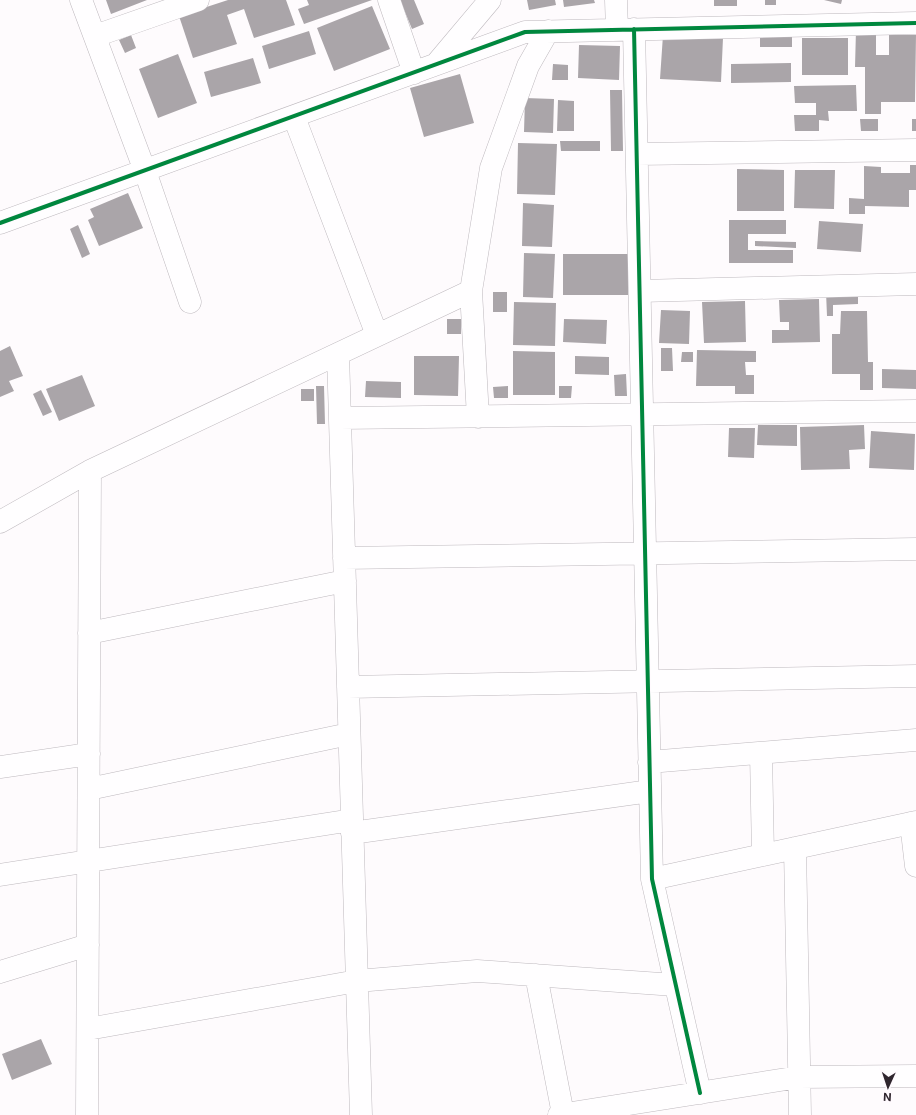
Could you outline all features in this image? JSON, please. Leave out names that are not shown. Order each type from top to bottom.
[{"type":"street","points":[[81,0],[144,171],[190,302]]},
{"type":"street","points":[[95,36],[198,0]]},
{"type":"street","points":[[389,0],[414,73]]},
{"type":"street","points":[[436,65],[490,0]]},
{"type":"street","points":[[616,0],[626,30],[637,154],[652,879],[700,1093]]},
{"type":"street","points":[[0,223],[525,32],[916,23]]},
{"type":"street","points":[[478,417],[471,291],[491,168],[528,66],[548,31]]},
{"type":"street","points":[[294,117],[377,335]]},
{"type":"street","points":[[637,154],[916,150]]},
{"type":"street","points":[[640,291],[916,284]]},
{"type":"street","points":[[0,522],[90,471],[471,291]]},
{"type":"street","points":[[338,354],[361,1115]]},
{"type":"street","points":[[340,418],[916,411]]},
{"type":"street","points":[[87,1115],[90,471]]},
{"type":"street","points":[[344,558],[916,549]]},
{"type":"street","points":[[89,633],[345,581]]},
{"type":"street","points":[[348,687],[916,676]]},
{"type":"street","points":[[89,789],[349,734]]},
{"type":"street","points":[[649,762],[916,740]]},
{"type":"street","points":[[761,753],[763,855]]},
{"type":"street","points":[[0,767],[89,754]]},
{"type":"street","points":[[0,874],[352,826],[650,791]]},
{"type":"street","points":[[652,879],[914,822],[916,866]]},
{"type":"street","points":[[795,848],[800,1115]]},
{"type":"street","points":[[0,972],[88,945]]},
{"type":"street","points":[[88,1029],[357,981],[477,970],[675,985]]},
{"type":"street","points":[[536,975],[568,1114],[799,1077],[916,1076]]},
{"type":"building","points":[[106,0],[147,0],[111,14]]},
{"type":"building","points":[[228,0],[286,0],[295,25],[254,38],[244,9],[227,15],[237,44],[193,58],[179,16]]},
{"type":"building","points":[[307,0],[372,0],[304,24],[298,9],[309,5]]},
{"type":"building","points":[[400,0],[414,0],[424,24],[412,29]]},
{"type":"building","points":[[527,0],[555,0],[556,5],[529,10]]},
{"type":"building","points":[[563,0],[594,0],[595,3],[564,7]]},
{"type":"building","points":[[714,0],[737,0],[737,6],[714,6]]},
{"type":"building","points":[[765,0],[776,0],[776,5],[765,5]]},
{"type":"building","points":[[824,0],[842,0],[841,4]]},
{"type":"building","points":[[372,6],[390,49],[334,71],[317,28]]},
{"type":"building","points":[[856,30],[876,30],[876,55],[889,55],[889,35],[916,35],[915,102],[881,102],[881,114],[865,114],[865,67],[855,67]]},
{"type":"building","points":[[309,31],[316,54],[269,69],[262,46]]},
{"type":"building","points":[[131,35],[136,48],[125,53],[119,40]]},
{"type":"building","points":[[663,35],[723,38],[721,82],[660,79]]},
{"type":"building","points":[[760,35],[792,35],[792,47],[760,47]]},
{"type":"building","points":[[802,38],[848,38],[848,75],[802,75]]},
{"type":"building","points":[[579,45],[620,46],[619,80],[578,78]]},
{"type":"building","points":[[178,54],[197,103],[158,118],[139,69]]},
{"type":"building","points":[[253,58],[261,83],[211,97],[204,72]]},
{"type":"building","points":[[791,63],[791,82],[731,83],[731,64]]},
{"type":"building","points":[[553,64],[568,65],[568,80],[552,80]]},
{"type":"building","points":[[460,74],[474,123],[424,137],[410,88]]},
{"type":"building","points":[[856,85],[857,111],[828,111],[829,121],[819,120],[819,131],[795,131],[794,115],[816,115],[816,103],[795,103],[794,86]]},
{"type":"building","points":[[610,90],[622,90],[623,151],[611,151]]},
{"type":"building","points":[[525,98],[554,99],[553,133],[524,132]]},
{"type":"building","points":[[558,100],[574,101],[574,131],[557,131]]},
{"type":"building","points":[[860,119],[878,119],[878,131],[861,131]]},
{"type":"building","points":[[912,119],[916,119],[916,131],[912,131]]},
{"type":"building","points":[[560,141],[600,141],[600,151],[561,151]]},
{"type":"building","points":[[518,143],[557,144],[555,195],[517,194]]},
{"type":"building","points":[[910,165],[916,165],[916,190],[909,190],[909,207],[865,206],[865,214],[849,214],[849,198],[864,199],[864,166],[881,167],[881,173],[910,173]]},
{"type":"building","points":[[737,169],[784,170],[784,211],[737,211]]},
{"type":"building","points":[[795,170],[835,170],[834,209],[794,208]]},
{"type":"building","points":[[128,193],[143,228],[99,246],[88,220],[94,217],[90,209]]},
{"type":"building","points":[[523,203],[554,205],[552,247],[522,246]]},
{"type":"building","points":[[729,220],[786,220],[786,234],[748,234],[748,250],[793,250],[793,263],[729,263]]},
{"type":"building","points":[[819,221],[863,224],[861,252],[817,249]]},
{"type":"building","points":[[78,225],[90,254],[82,258],[70,229]]},
{"type":"building","points":[[755,241],[796,242],[796,248],[755,246]]},
{"type":"building","points":[[524,253],[555,254],[553,298],[523,297]]},
{"type":"building","points":[[563,254],[628,254],[628,295],[563,295]]},
{"type":"building","points":[[858,291],[858,304],[833,305],[833,316],[827,316],[826,292]]},
{"type":"building","points":[[493,292],[507,292],[507,312],[493,312]]},
{"type":"building","points":[[819,299],[820,342],[772,343],[772,330],[789,330],[789,322],[780,322],[779,300]]},
{"type":"building","points":[[745,301],[746,342],[704,343],[702,302]]},
{"type":"building","points":[[514,302],[556,303],[555,346],[513,345]]},
{"type":"building","points":[[661,310],[690,311],[689,344],[659,343]]},
{"type":"building","points":[[841,311],[867,311],[868,362],[873,362],[873,390],[860,390],[860,374],[832,374],[832,334],[840,334]]},
{"type":"building","points":[[447,319],[461,319],[461,334],[447,334]]},
{"type":"building","points":[[564,319],[607,320],[606,344],[563,342]]},
{"type":"building","points":[[10,346],[23,376],[9,381],[14,391],[0,397],[0,351]]},
{"type":"building","points":[[661,348],[672,348],[673,371],[661,371]]},
{"type":"building","points":[[697,350],[756,351],[756,362],[745,362],[746,375],[754,375],[754,394],[735,394],[735,386],[696,386]]},
{"type":"building","points":[[513,351],[555,352],[555,395],[513,395]]},
{"type":"building","points":[[682,352],[693,352],[693,362],[681,362]]},
{"type":"building","points":[[414,356],[459,356],[458,396],[414,395]]},
{"type":"building","points":[[575,356],[609,357],[609,375],[575,374]]},
{"type":"building","points":[[882,369],[916,370],[916,389],[882,388]]},
{"type":"building","points":[[626,374],[627,396],[615,396],[614,375]]},
{"type":"building","points":[[82,375],[95,406],[59,421],[46,389]]},
{"type":"building","points":[[366,381],[401,382],[401,398],[365,397]]},
{"type":"building","points":[[316,386],[324,386],[325,424],[317,424]]},
{"type":"building","points":[[508,386],[508,398],[494,398],[493,387]]},
{"type":"building","points":[[559,386],[572,386],[571,398],[559,398]]},
{"type":"building","points":[[301,389],[314,389],[314,401],[301,401]]},
{"type":"building","points":[[41,390],[52,412],[43,416],[33,394]]},
{"type":"building","points":[[758,425],[797,425],[797,446],[757,445]]},
{"type":"building","points":[[864,425],[865,449],[849,450],[850,469],[801,470],[800,427]]},
{"type":"building","points":[[729,428],[755,428],[754,458],[728,457]]},
{"type":"building","points":[[871,431],[915,434],[914,470],[869,468]]},
{"type":"building","points":[[41,1039],[52,1064],[12,1080],[2,1054]]},
{"type":"cycle path","points":[[0,223],[525,32],[916,23]]},
{"type":"cycle path","points":[[634,29],[652,879],[700,1093]]}]
